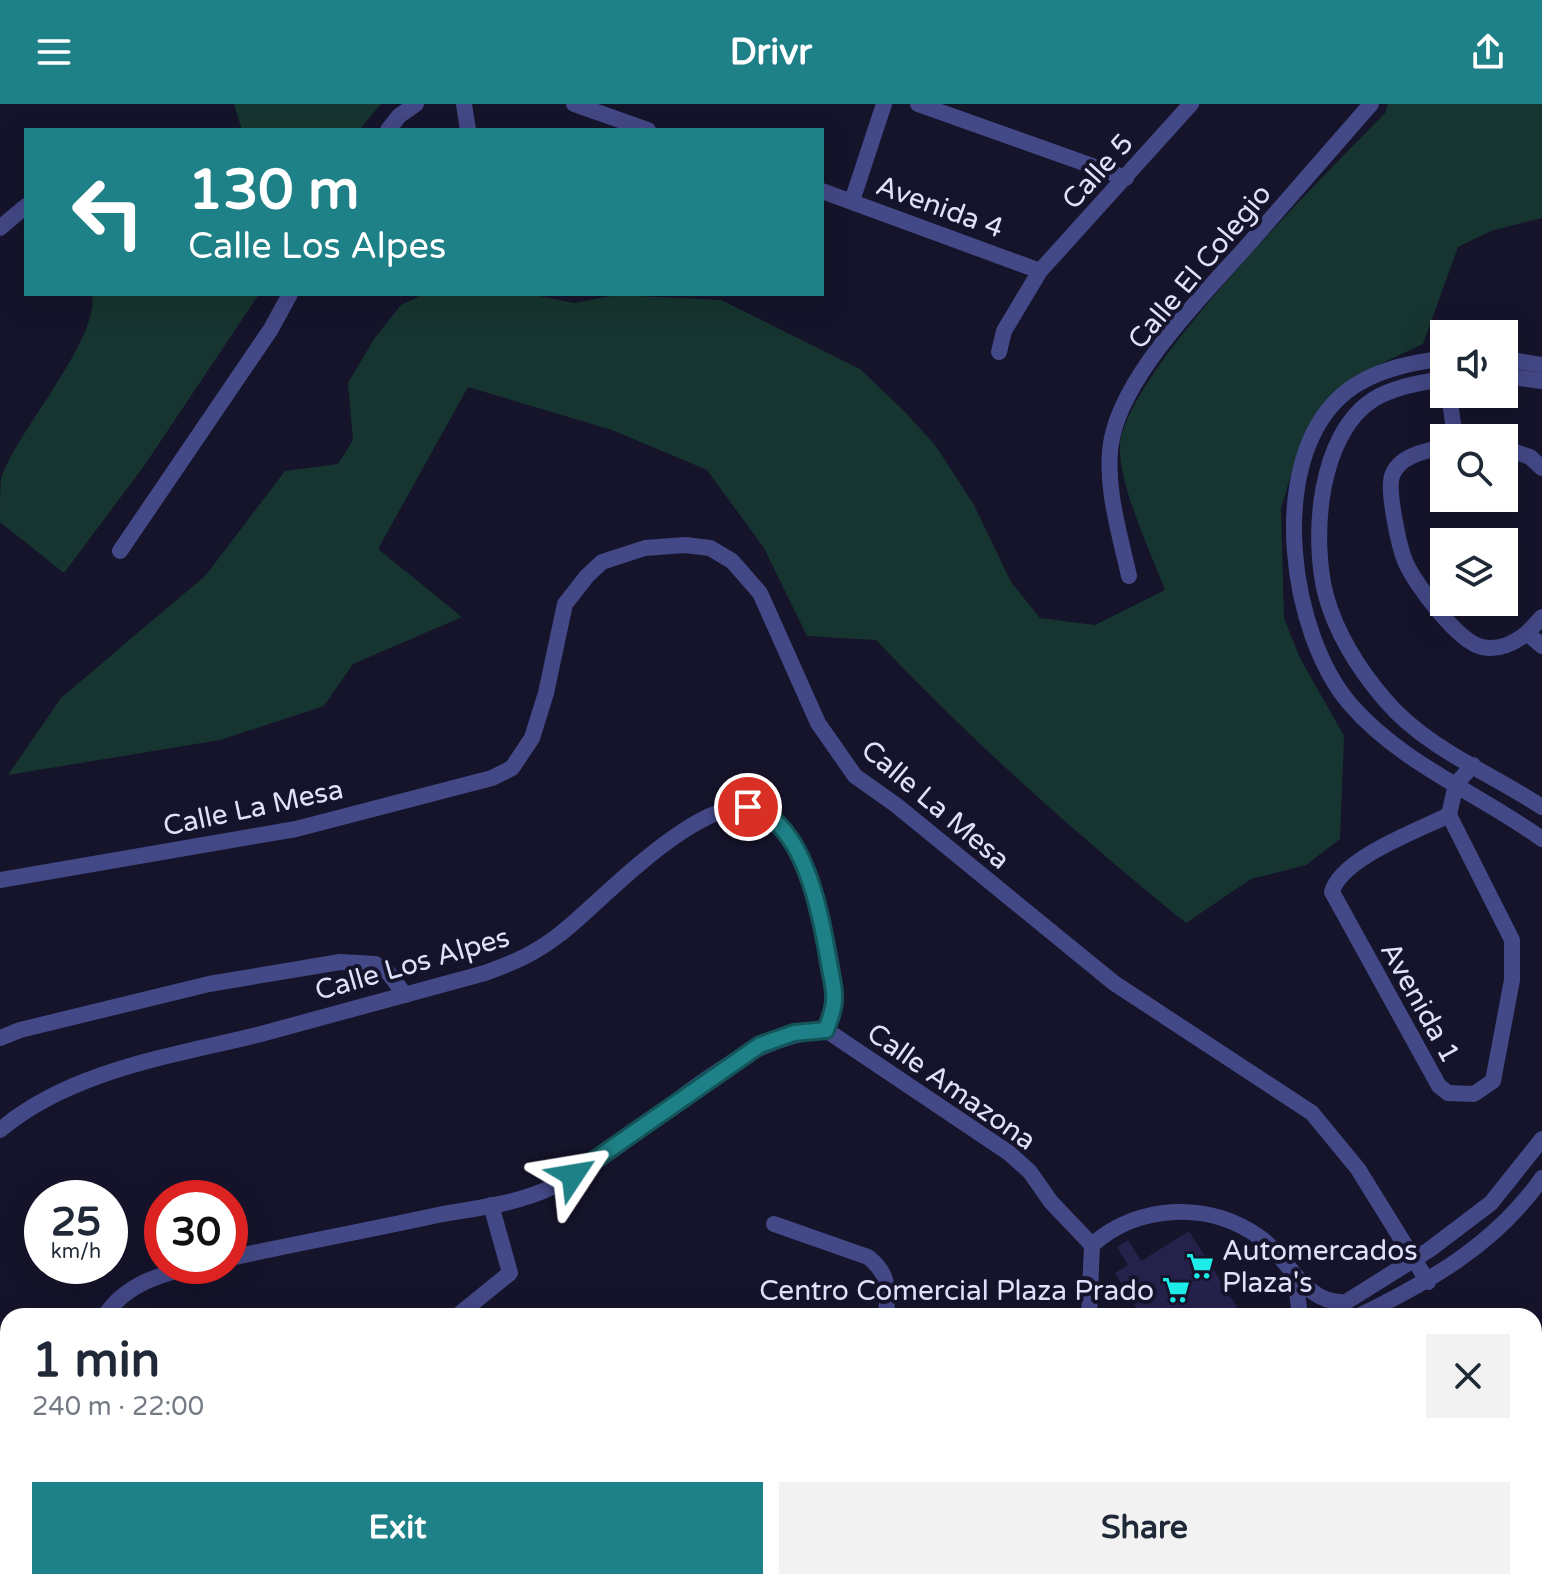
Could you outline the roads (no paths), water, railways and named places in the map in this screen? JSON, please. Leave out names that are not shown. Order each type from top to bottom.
[{"type":"street","points":[[390,128],[399,116],[416,104]]},
{"type":"street","points":[[464,104],[468,128]]},
{"type":"street","points":[[574,104],[642,128]]},
{"type":"street","points":[[852,201],[884,104]]},
{"type":"street","points":[[918,104],[1126,178]]},
{"type":"street","name":"Calle 5","points":[[999,352],[1004,331],[1040,271],[1191,104]]},
{"type":"street","name":"Calle El Colegio","points":[[1129,576],[1118,523],[1110,455],[1116,423],[1132,392],[1180,321],[1371,104]]},
{"type":"street","name":"Avenida 4","points":[[824,192],[1040,271]]},
{"type":"street","points":[[0,228],[24,208]]},
{"type":"street","points":[[120,551],[271,329],[289,296]]},
{"type":"street","points":[[1518,361],[1542,365]]},
{"type":"street","points":[[1430,362],[1379,374],[1356,386],[1330,409],[1305,462],[1294,541],[1305,613],[1335,684],[1388,742],[1542,839]]},
{"type":"street","points":[[1518,378],[1542,381]]},
{"type":"street","points":[[1430,383],[1374,399],[1344,430],[1336,446],[1322,499],[1323,580],[1344,640],[1388,704],[1419,730],[1542,807]]},
{"type":"street","points":[[1430,451],[1411,456],[1392,476],[1391,491],[1404,559],[1434,604],[1470,642],[1480,647],[1502,647],[1527,633],[1542,617]]},
{"type":"street","points":[[1518,453],[1530,457],[1542,468]]},
{"type":"street","name":"Calle La Mesa","points":[[0,880],[296,829],[492,778],[512,768],[532,738],[546,693],[565,604],[587,576],[602,562],[645,548],[685,545],[710,548],[732,561],[755,585],[818,723],[855,776],[1114,983],[1312,1113],[1358,1169],[1416,1258],[1428,1282]]},
{"type":"street","points":[[1527,633],[1542,646]]},
{"type":"street","points":[[1449,815],[1456,784],[1473,765]]},
{"type":"street","name":"Calle Los Alpes","points":[[0,1130],[22,1111],[55,1092],[405,995],[525,958],[562,933],[682,831],[714,813],[748,807],[763,810],[797,849],[815,896],[835,999],[826,1030]]},
{"type":"street","name":"Avenida 1","points":[[1449,815],[1508,930],[1514,953],[1497,1070],[1485,1090],[1460,1095],[1448,1093],[1428,1071],[1332,892],[1335,882],[1363,858],[1449,815]]},
{"type":"street","points":[[0,1038],[20,1030],[209,984],[340,962],[375,964],[387,971],[405,995]]},
{"type":"street","name":"Calle Amazona","points":[[248,1254],[491,1205],[550,1188],[760,1045],[794,1033],[826,1030],[1009,1153],[1030,1172],[1051,1202],[1092,1245]]},
{"type":"street","points":[[1089,1308],[1092,1245],[1128,1221],[1152,1213],[1175,1211],[1224,1220],[1248,1231],[1274,1250],[1295,1275],[1324,1300],[1346,1302],[1416,1258],[1491,1203],[1542,1139]]},
{"type":"street","points":[[1375,1308],[1428,1282],[1491,1236],[1511,1218],[1542,1178]]},
{"type":"street","points":[[467,1308],[510,1273],[491,1205]]},
{"type":"street","points":[[774,1224],[868,1257],[879,1266],[887,1279],[886,1308]]},
{"type":"street","points":[[1295,1275],[1299,1308]]},
{"type":"street","points":[[111,1308],[122,1295],[144,1281]]},
{"type":"place","name":"Automercados Plaza's","points":[[1200,1266]]},
{"type":"place","name":"Centro Comercial Plaza Prado","points":[[1176,1290]]}]
